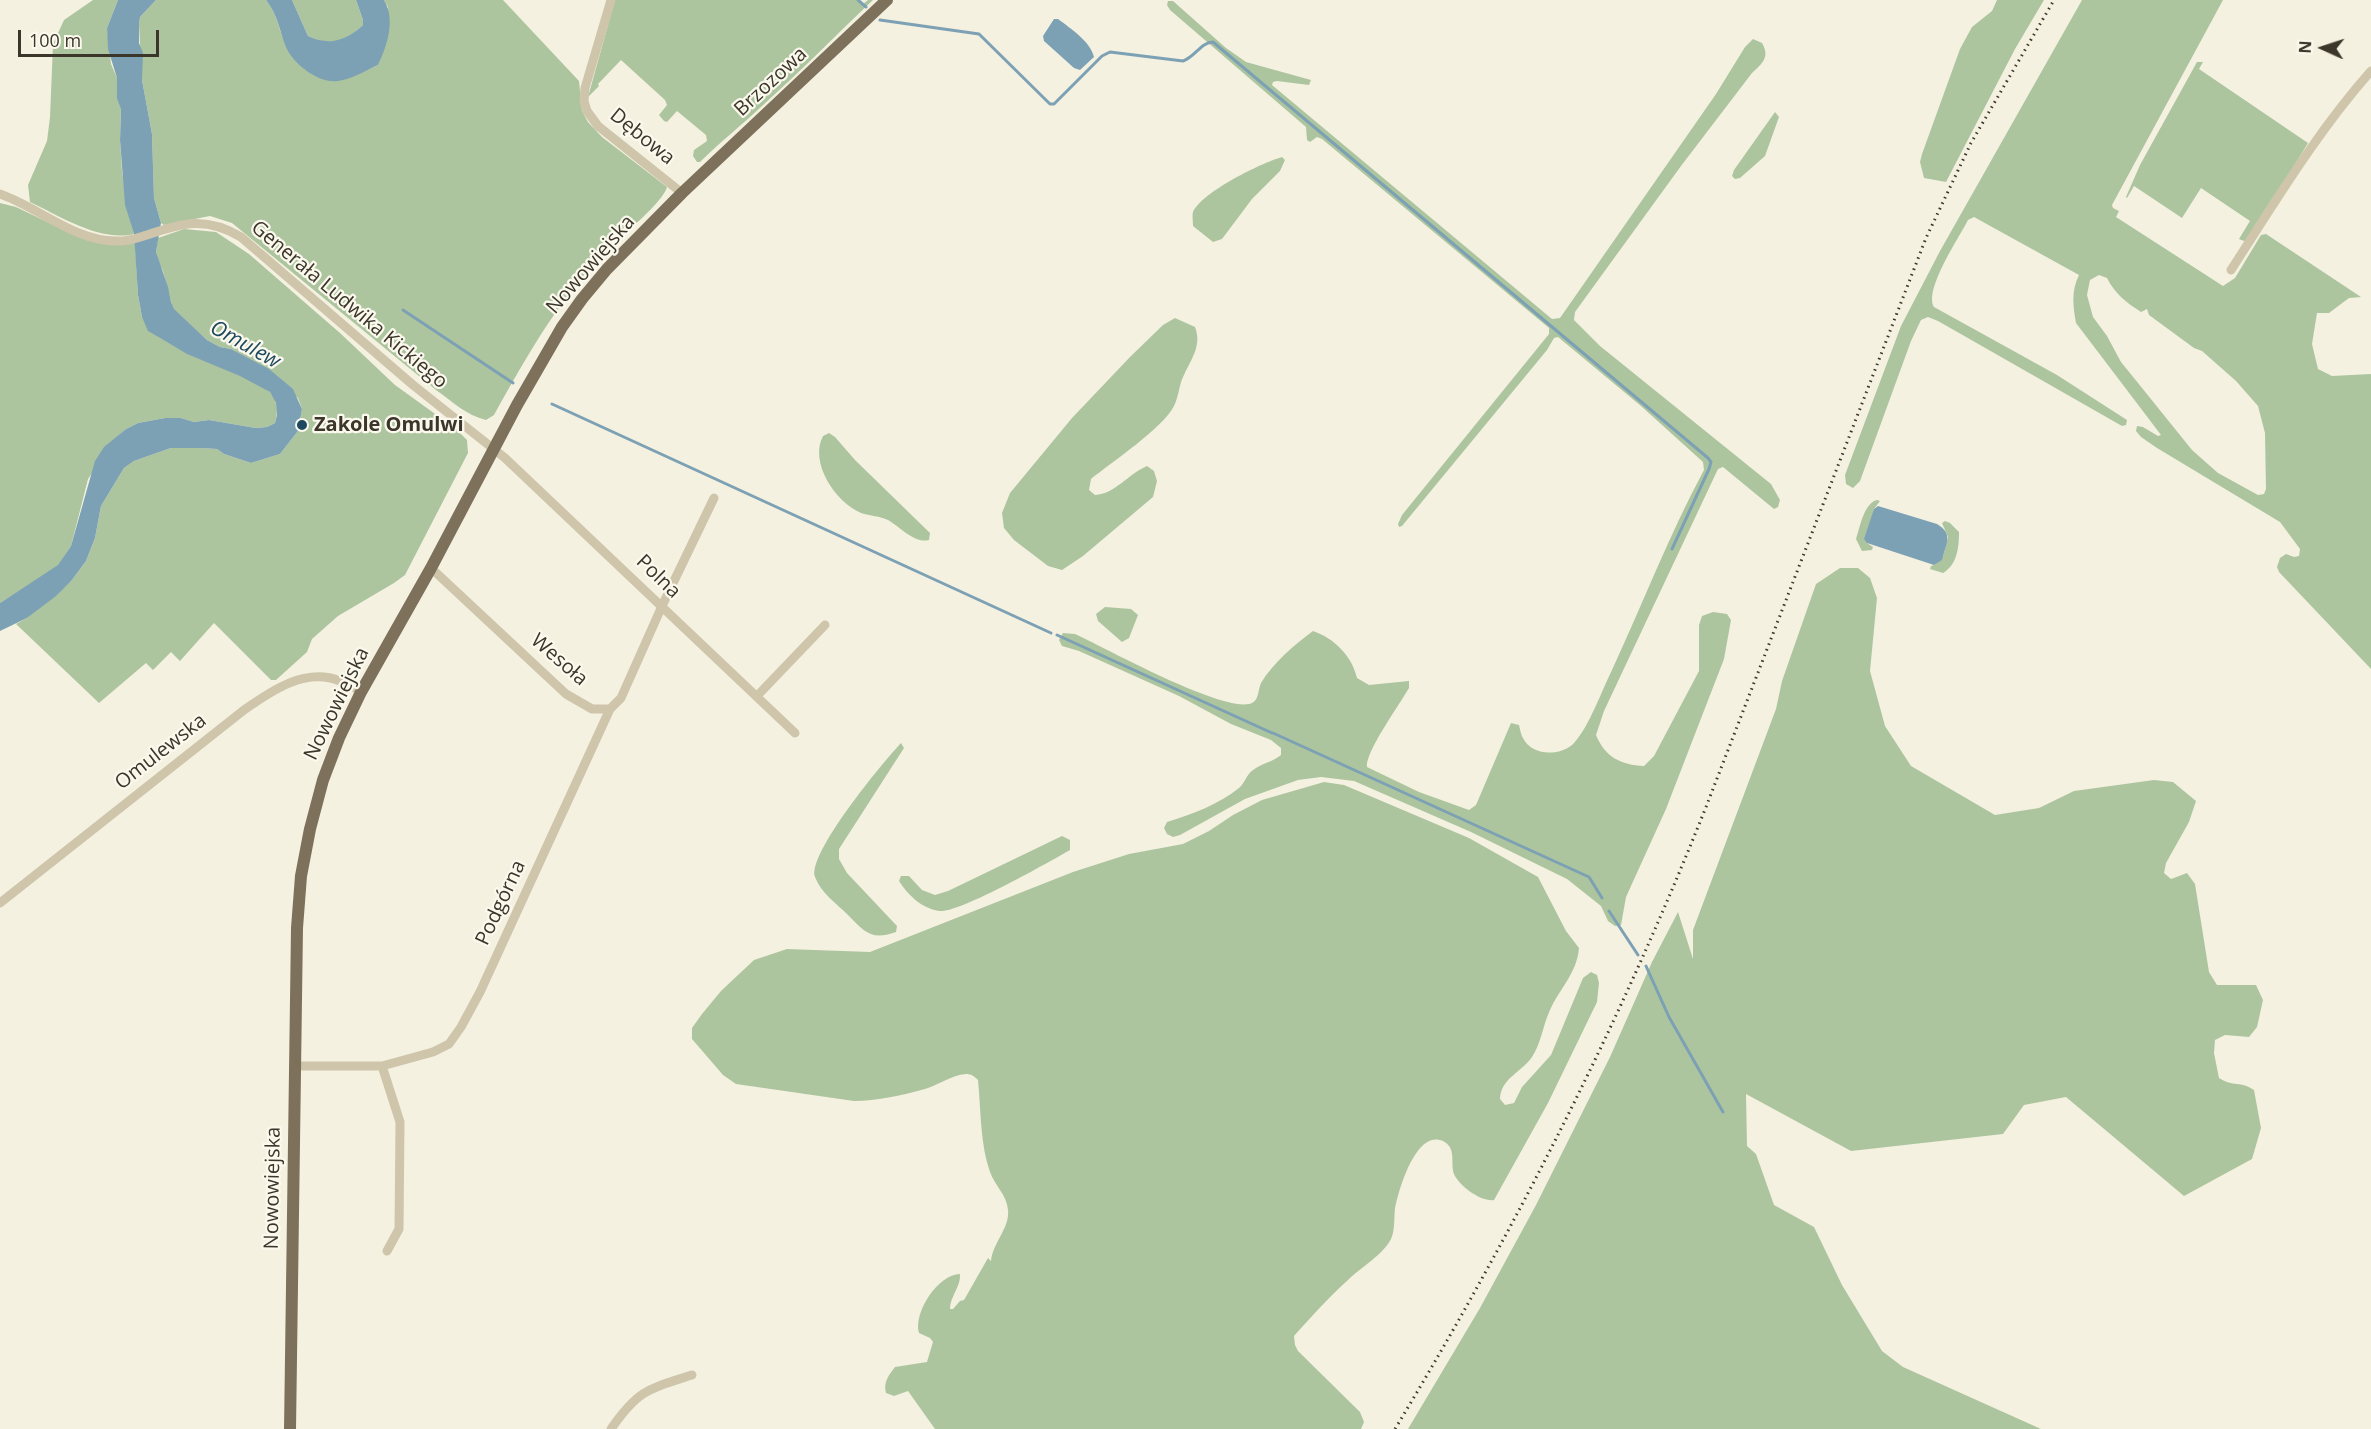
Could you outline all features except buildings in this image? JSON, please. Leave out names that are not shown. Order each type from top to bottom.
[{"type":"main road","name":"Brzozowa","points":[[682,193],[887,0]]},
{"type":"main road","name":"Nowowiejska","points":[[290,1429],[297,928],[304,853],[323,780],[339,738],[361,692],[562,327],[582,298],[682,193]]},
{"type":"street","name":"Dębowa","points":[[611,0],[585,88],[584,101],[587,111],[604,132],[682,193]]},
{"type":"street","points":[[2231,270],[2321,131],[2371,71]]},
{"type":"street","name":"Generała Ludwika Kickiego","points":[[0,194],[85,235],[116,242],[131,240],[185,223],[202,222],[216,225],[241,237],[413,385],[494,448]]},
{"type":"street","name":"Polna","points":[[494,448],[795,733]]},
{"type":"street","points":[[610,709],[621,698],[714,498]]},
{"type":"street","name":"Wesoła","points":[[431,568],[567,694],[592,709],[610,709]]},
{"type":"street","points":[[757,696],[825,625]]},
{"type":"street","name":"Omulewska","points":[[0,903],[270,692],[301,678],[320,677],[339,680],[361,692]]},
{"type":"street","name":"Podgórna","points":[[294,1066],[382,1066],[433,1052],[449,1044],[461,1027],[485,981],[610,709]]},
{"type":"street","points":[[382,1066],[400,1122],[399,1229],[387,1251]]},
{"type":"street","points":[[611,1429],[627,1405],[645,1390],[692,1375]]},
{"type":"green space","points":[[93,0],[118,0],[107,28],[111,64],[117,78],[117,99],[121,108],[122,171],[128,213],[134,234],[107,234],[94,231],[30,202],[28,185],[47,141],[53,44],[64,20]]},
{"type":"green space","points":[[156,0],[266,0],[275,14],[288,47],[310,70],[319,76],[336,80],[378,65],[388,7],[384,0],[503,0],[579,81],[582,111],[588,122],[602,137],[667,187],[659,201],[611,246],[576,284],[546,326],[494,415],[486,420],[479,418],[460,408],[436,390],[232,223],[210,216],[164,225],[161,223],[154,198],[152,134],[142,80],[139,25],[140,17]]},
{"type":"green space","points":[[292,0],[356,0],[363,25],[344,39],[331,42],[316,39],[308,36]]},
{"type":"green space","points":[[615,0],[858,0],[863,4],[868,0],[873,0],[776,93],[700,162],[697,162],[693,156],[694,150],[707,141],[706,135],[677,111],[667,122],[664,121],[659,115],[667,105],[665,100],[621,60],[588,97]]},
{"type":"green space","points":[[1997,0],[2044,0],[2015,49],[1946,182],[1924,178],[1920,162],[1922,154],[1960,49],[1972,27],[1992,11]]},
{"type":"green space","points":[[2082,0],[2223,0],[2112,205],[2119,211],[2116,217],[2223,286],[2235,278],[2261,235],[2266,234],[2361,297],[2349,298],[2329,313],[2317,313],[2312,344],[2318,369],[2332,376],[2371,374],[2371,669],[2279,572],[2277,567],[2280,558],[2286,554],[2299,556],[2300,549],[2280,522],[2157,448],[2136,431],[2137,426],[2158,436],[2161,435],[2076,323],[2073,299],[2079,275],[1974,217],[1968,220],[1938,276],[1932,299],[1934,307],[2057,375],[2127,420],[2126,425],[2122,426],[1928,317],[1921,320],[1911,341],[1860,481],[1853,488],[1846,484],[1845,475],[1901,326],[1940,251]],"holes":[[[2099,275],[2107,278],[2131,305],[2141,312],[2147,309],[2149,315],[2194,348],[2202,351],[2236,381],[2258,406],[2265,433],[2266,489],[2264,494],[2258,495],[2218,473],[2192,450],[2121,362],[2107,336],[2093,317],[2087,295],[2090,280]]]},
{"type":"green space","points":[[1168,1],[1173,1],[1226,48],[1246,62],[1311,80],[1309,85],[1277,81],[1272,85],[1552,319],[1560,318],[1716,94],[1745,47],[1753,39],[1762,43],[1765,56],[1762,63],[1681,166],[1575,312],[1574,320],[1600,346],[1771,484],[1780,500],[1778,507],[1774,509],[1723,467],[1718,469],[1604,711],[1596,735],[1604,749],[1621,762],[1644,766],[1654,756],[1699,671],[1699,625],[1702,616],[1713,612],[1727,614],[1731,620],[1724,659],[1666,809],[1626,897],[1621,925],[1615,926],[1608,921],[1601,906],[1567,879],[1471,832],[1354,781],[1321,777],[1298,780],[1245,799],[1180,835],[1173,837],[1167,834],[1164,828],[1167,822],[1186,816],[1231,794],[1241,786],[1253,770],[1281,755],[1281,748],[1271,740],[1231,724],[1179,696],[1079,651],[1062,646],[1059,640],[1063,633],[1075,634],[1192,690],[1238,704],[1254,702],[1261,683],[1278,661],[1313,631],[1321,634],[1341,649],[1351,662],[1357,678],[1369,685],[1409,681],[1409,688],[1371,751],[1367,767],[1419,792],[1469,810],[1476,805],[1511,723],[1519,725],[1522,737],[1527,744],[1540,751],[1562,750],[1569,747],[1580,736],[1704,470],[1703,462],[1641,406],[1558,337],[1554,338],[1547,350],[1399,527],[1402,515],[1549,334],[1549,328],[1322,139],[1317,137],[1310,142],[1307,140],[1306,127],[1170,10],[1167,5]]},
{"type":"green space","points":[[2197,62],[2203,62],[2199,69],[2308,143],[2249,239],[2244,241],[2239,239],[2250,221],[2201,188],[2182,218],[2134,186],[2126,197],[2140,165]]},
{"type":"green space","points":[[1775,112],[1779,117],[1765,156],[1740,178],[1735,179],[1732,176],[1734,170]]},
{"type":"green space","points":[[1282,157],[1285,160],[1280,171],[1252,199],[1222,239],[1213,242],[1193,226],[1193,212],[1208,196],[1260,165]]},
{"type":"green space","points":[[0,203],[16,207],[62,229],[135,243],[138,295],[142,317],[183,351],[263,386],[273,396],[277,411],[275,423],[267,427],[256,428],[209,420],[194,422],[181,418],[165,418],[138,423],[126,429],[117,437],[88,479],[71,546],[58,566],[0,603]]},
{"type":"green space","points":[[184,229],[216,232],[249,254],[340,333],[395,385],[456,429],[467,440],[468,453],[405,575],[338,616],[312,639],[307,652],[276,680],[271,680],[214,623],[180,661],[171,652],[153,670],[146,663],[99,703],[16,624],[27,618],[72,580],[86,561],[95,538],[101,506],[124,468],[134,461],[171,448],[217,449],[224,454],[251,463],[280,454],[298,431],[302,409],[298,398],[257,364],[231,349],[220,347],[207,340],[173,309],[156,252],[158,238]]},
{"type":"green space","points":[[1175,318],[1195,327],[1197,346],[1182,379],[1174,406],[1148,434],[1091,479],[1089,490],[1095,495],[1102,494],[1147,466],[1154,471],[1157,481],[1153,497],[1083,556],[1062,570],[1048,566],[1014,540],[1004,528],[1002,513],[1010,493],[1072,418],[1130,357],[1163,325]]},
{"type":"green space","points":[[829,433],[930,533],[929,540],[918,540],[888,520],[861,513],[842,500],[827,480],[819,457],[823,436]]},
{"type":"green space","points":[[1877,500],[1880,501],[1874,509],[1867,543],[1873,547],[1872,550],[1862,551],[1856,539],[1859,528],[1866,510]]},
{"type":"green space","points":[[1945,521],[1959,532],[1959,538],[1954,561],[1943,573],[1930,569],[1939,561],[1945,550],[1948,537],[1942,523]]},
{"type":"green space","points":[[1840,568],[1858,568],[1870,578],[1877,598],[1870,671],[1885,726],[1911,766],[1995,815],[2039,808],[2074,791],[2154,780],[2173,782],[2196,801],[2189,822],[2166,863],[2164,873],[2171,879],[2187,873],[2195,884],[2209,972],[2217,985],[2256,985],[2263,1000],[2257,1027],[2249,1037],[2225,1035],[2215,1040],[2214,1053],[2219,1078],[2254,1090],[2261,1128],[2252,1159],[2184,1196],[2066,1097],[2024,1105],[2003,1134],[1851,1151],[1746,1094],[1747,1146],[1756,1154],[1774,1205],[1814,1227],[1842,1285],[1882,1351],[1903,1367],[2041,1429],[1408,1429],[1480,1308],[1536,1205],[1610,1057],[1652,962],[1678,912],[1693,959],[1693,930],[1776,709],[1782,681],[1816,584]]},
{"type":"green space","points":[[1105,607],[1131,609],[1138,615],[1129,638],[1122,642],[1098,621],[1096,614]]},
{"type":"green space","points":[[901,743],[904,748],[839,849],[839,859],[847,873],[897,926],[896,932],[880,936],[864,930],[825,893],[815,877],[816,865],[848,808]]},
{"type":"green space","points":[[1324,782],[1344,785],[1469,838],[1538,877],[1566,931],[1579,948],[1575,965],[1550,1010],[1535,1052],[1528,1063],[1512,1076],[1501,1092],[1500,1099],[1505,1105],[1514,1103],[1522,1087],[1551,1055],[1583,978],[1591,972],[1597,975],[1599,983],[1597,1002],[1548,1103],[1494,1200],[1477,1196],[1457,1179],[1453,1170],[1452,1152],[1447,1144],[1433,1140],[1425,1144],[1410,1163],[1400,1188],[1395,1208],[1394,1228],[1388,1245],[1334,1293],[1294,1336],[1298,1351],[1360,1412],[1364,1422],[1361,1429],[935,1429],[908,1391],[894,1396],[886,1393],[885,1385],[895,1367],[927,1362],[933,1342],[919,1333],[918,1325],[929,1296],[943,1280],[960,1274],[950,1309],[964,1300],[988,1258],[991,1261],[1008,1217],[1007,1205],[990,1172],[984,1150],[978,1080],[966,1074],[908,1093],[863,1101],[736,1084],[723,1075],[692,1039],[692,1028],[721,991],[754,960],[787,949],[870,952],[1073,872],[1129,854],[1183,844],[1262,800]]},
{"type":"green space","points":[[1062,836],[1070,840],[1070,850],[1004,886],[949,910],[939,911],[921,904],[899,881],[901,876],[909,876],[922,890],[935,895],[948,891]]},
{"type":"water","points":[[118,0],[156,0],[140,17],[139,43],[143,53],[142,80],[152,134],[154,198],[161,223],[156,252],[171,302],[174,309],[207,340],[220,347],[231,349],[269,369],[293,389],[302,409],[298,431],[280,454],[251,463],[224,454],[217,449],[199,448],[171,448],[134,461],[124,468],[101,506],[95,538],[86,561],[72,580],[56,596],[27,618],[0,631],[0,603],[58,565],[71,546],[95,461],[104,447],[126,429],[138,423],[165,418],[181,418],[194,422],[209,420],[256,428],[267,427],[275,423],[277,415],[276,403],[270,392],[240,376],[187,354],[148,331],[142,317],[138,295],[134,234],[125,205],[120,140],[121,109],[117,99],[117,78],[108,49],[107,28]]},
{"type":"water","points":[[266,0],[292,0],[308,36],[330,41],[350,35],[363,25],[356,0],[384,0],[388,8],[390,24],[387,41],[378,65],[353,77],[338,81],[323,79],[308,72],[289,53],[276,17]]},
{"type":"water","points":[[1054,19],[1058,19],[1074,31],[1092,51],[1094,57],[1080,70],[1074,68],[1044,41],[1043,36]]},
{"type":"water","points":[[1878,506],[1937,524],[1942,528],[1946,532],[1947,544],[1942,560],[1934,565],[1867,543],[1864,539],[1874,509]]},
{"type":"waterway","points":[[858,0],[866,7]]},
{"type":"waterway","points":[[880,20],[979,34],[1050,104],[1054,104],[1102,56],[1110,52],[1183,61],[1205,44],[1213,42],[1708,458],[1711,462],[1709,469],[1672,549]]},
{"type":"waterway","points":[[403,310],[513,383]]},
{"type":"waterway","points":[[552,404],[1051,633]]},
{"type":"waterway","points":[[1057,635],[1272,733]]},
{"type":"waterway","points":[[1273,733],[1589,877],[1602,898]]},
{"type":"waterway","points":[[1609,911],[1638,955]]},
{"type":"waterway","points":[[1646,966],[1669,1017],[1723,1112]]},
{"type":"railway","points":[[1395,1429],[1523,1202],[1638,967],[1706,807],[1926,238],[1971,143],[2054,0]]},
{"type":"place","name":"Zakole Omulwi","points":[[302,425]]},
{"type":"water label","name":"Omulew","points":[[245,345]]}]
